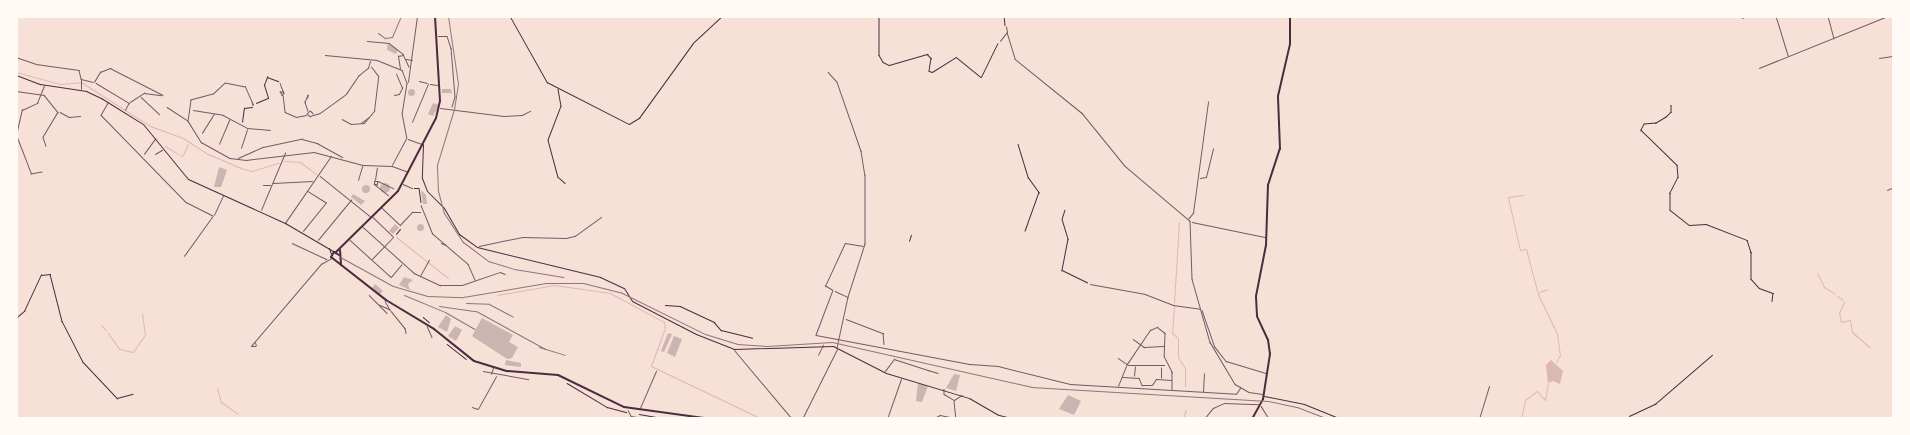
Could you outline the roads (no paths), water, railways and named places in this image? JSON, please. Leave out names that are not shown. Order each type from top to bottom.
[{"type":"main road","points":[[331,254],[341,248],[373,218],[402,184],[406,171],[423,144],[440,108],[438,36],[435,16]]},
{"type":"main road","points":[[1252,419],[1264,396],[1267,374],[1269,344],[1257,316],[1256,302],[1267,237],[1267,191],[1280,149],[1278,96],[1290,44],[1290,16]]},
{"type":"main road","points":[[16,75],[44,85],[81,89],[108,102],[143,124],[182,174],[260,214],[285,223],[339,255]]},
{"type":"main road","points":[[423,144],[422,178],[427,191],[444,208],[459,234],[479,248],[590,274],[626,291],[632,301],[696,334],[734,349],[823,345],[837,348],[885,372],[962,395],[999,414],[1015,419]]},
{"type":"main road","points":[[328,248],[332,258],[341,266],[386,300],[424,323],[463,355],[493,368],[558,375],[606,401],[628,408],[711,419]]},
{"type":"main road","points":[[341,248],[339,255],[341,266]]},
{"type":"main road","points":[[335,260],[339,258]]},
{"type":"main road","points":[[1264,396],[1301,402],[1341,419]]},
{"type":"street","points":[[409,67],[412,60],[417,16]]},
{"type":"street","points":[[1742,18],[1746,16]]},
{"type":"street","points":[[1776,16],[1788,56]]},
{"type":"street","points":[[1828,16],[1834,38]]},
{"type":"street","points":[[1759,68],[1888,16]]},
{"type":"street","points":[[1892,16],[1894,28]]},
{"type":"street","points":[[1006,27],[1015,59],[1082,113],[1125,166],[1191,223],[1191,271],[1200,309],[1213,348],[1226,366],[1233,382],[1240,388],[1264,396]]},
{"type":"street","points":[[1000,41],[1006,32]]},
{"type":"street","points":[[438,36],[447,36],[451,48],[455,96],[451,108]]},
{"type":"street","points":[[367,41],[389,43],[404,55]]},
{"type":"street","points":[[326,55],[371,60],[400,69]]},
{"type":"street","points":[[392,166],[407,138],[402,113],[407,83],[411,74],[404,55]]},
{"type":"street","points":[[404,55],[398,56],[400,69],[407,83]]},
{"type":"street","points":[[1879,58],[1894,56]]},
{"type":"street","points":[[16,57],[36,64],[79,70],[81,89]]},
{"type":"street","points":[[404,59],[412,60]]},
{"type":"street","points":[[280,84],[283,91],[280,92],[283,94],[282,107],[288,114],[296,117],[323,112],[346,94],[358,76],[370,66],[371,60]]},
{"type":"street","points":[[345,122],[361,124],[370,118],[376,106],[378,79],[370,66]]},
{"type":"street","points":[[94,82],[100,72],[110,68],[163,95],[139,96],[129,103],[124,111]]},
{"type":"street","points":[[802,419],[837,348],[848,297],[864,247],[862,155],[837,82],[828,72]]},
{"type":"street","points":[[394,95],[400,92],[401,84],[396,74]]},
{"type":"street","points":[[81,79],[94,82],[129,103]]},
{"type":"street","points":[[419,81],[440,85]]},
{"type":"street","points":[[188,122],[192,111],[191,100],[213,94],[227,82],[245,87],[252,105],[254,103]]},
{"type":"street","points":[[401,84],[407,83]]},
{"type":"street","points":[[412,122],[428,84]]},
{"type":"street","points":[[42,172],[30,174],[16,135],[22,110],[36,104],[44,85]]},
{"type":"street","points":[[16,91],[46,96],[58,112],[69,117],[80,116]]},
{"type":"street","points":[[139,96],[159,114]]},
{"type":"street","points":[[307,98],[307,114]]},
{"type":"street","points":[[108,102],[101,114],[143,155],[186,202],[212,216]]},
{"type":"street","points":[[1188,219],[1193,213],[1199,178],[1208,102]]},
{"type":"street","points":[[167,107],[188,122],[193,132],[216,152],[237,159],[285,153],[332,155],[363,165],[377,167],[392,166],[406,171]]},
{"type":"street","points":[[440,108],[504,116],[524,115],[530,111]]},
{"type":"street","points":[[192,111],[214,113],[230,118],[247,128],[270,130]]},
{"type":"street","points":[[308,111],[313,114]]},
{"type":"street","points":[[46,146],[43,137],[58,112]]},
{"type":"street","points":[[202,133],[214,113]]},
{"type":"street","points":[[218,144],[230,118]]},
{"type":"street","points":[[241,148],[247,128]]},
{"type":"street","points":[[407,138],[423,144]]},
{"type":"street","points":[[143,155],[155,139]]},
{"type":"street","points":[[237,159],[263,147],[302,139],[323,145],[343,158]]},
{"type":"street","points":[[155,154],[163,149]]},
{"type":"street","points":[[1199,178],[1206,177],[1213,149]]},
{"type":"street","points":[[260,214],[285,153]]},
{"type":"street","points":[[1212,154],[1216,156]]},
{"type":"street","points":[[285,223],[332,155]]},
{"type":"street","points":[[358,180],[363,165]]},
{"type":"street","points":[[377,167],[374,187],[388,195]]},
{"type":"street","points":[[319,175],[373,218],[393,237],[371,260]]},
{"type":"street","points":[[375,180],[393,188]]},
{"type":"street","points":[[263,185],[314,181]]},
{"type":"street","points":[[374,184],[378,181]]},
{"type":"street","points":[[402,184],[412,188]]},
{"type":"street","points":[[1888,190],[1894,186]]},
{"type":"street","points":[[302,232],[326,202],[307,191]]},
{"type":"street","points":[[184,256],[212,216],[223,196]]},
{"type":"street","points":[[317,241],[351,200]]},
{"type":"street","points":[[421,205],[430,230],[468,264],[476,281]]},
{"type":"street","points":[[382,208],[401,225],[412,212],[422,212]]},
{"type":"street","points":[[479,248],[522,237],[566,238],[575,236],[601,217]]},
{"type":"street","points":[[1191,223],[1267,237]]},
{"type":"street","points":[[363,227],[402,264],[420,276],[445,286],[476,281],[500,272],[505,274]]},
{"type":"street","points":[[350,240],[391,277],[402,264]]},
{"type":"street","points":[[292,243],[326,260]]},
{"type":"street","points":[[848,297],[825,286],[845,243],[864,247]]},
{"type":"street","points":[[253,342],[256,346],[251,346],[253,342],[326,260],[332,258]]},
{"type":"street","points":[[420,276],[429,260]]},
{"type":"street","points":[[1090,284],[1145,294],[1173,305],[1200,309]]},
{"type":"street","points":[[833,290],[814,334],[884,345],[1030,374],[1064,383],[1236,394],[1240,388]]},
{"type":"street","points":[[369,295],[387,313]]},
{"type":"street","points":[[386,300],[390,310],[405,328],[406,333]]},
{"type":"street","points":[[379,305],[390,310]]},
{"type":"street","points":[[1200,309],[1215,347],[1229,363],[1267,374]]},
{"type":"street","points":[[844,319],[884,333],[884,345]]},
{"type":"street","points":[[424,323],[432,337]]},
{"type":"street","points":[[1118,387],[1120,377],[1127,364],[1151,329],[1157,327],[1165,333],[1166,364],[1172,380],[1172,390]]},
{"type":"street","points":[[1133,339],[1141,345],[1164,346]]},
{"type":"street","points":[[818,355],[823,345]]},
{"type":"street","points":[[734,349],[792,419]]},
{"type":"street","points":[[1118,358],[1127,364],[1135,366],[1161,366],[1166,364]]},
{"type":"street","points":[[885,372],[894,359],[938,373]]},
{"type":"street","points":[[1226,366],[1229,363]]},
{"type":"street","points":[[1134,378],[1135,366]]},
{"type":"street","points":[[1160,379],[1161,366]]},
{"type":"street","points":[[491,374],[493,368]]},
{"type":"street","points":[[484,371],[496,376],[528,379]]},
{"type":"street","points":[[640,410],[655,374]]},
{"type":"street","points":[[1203,392],[1204,374]]},
{"type":"street","points":[[472,407],[478,409],[496,376]]},
{"type":"street","points":[[1120,377],[1139,378],[1142,385],[1152,386],[1156,379],[1172,380]]},
{"type":"street","points":[[887,419],[902,378]]},
{"type":"street","points":[[1479,419],[1489,386]]},
{"type":"street","points":[[944,389],[944,394],[954,400]]},
{"type":"street","points":[[954,400],[962,395]]},
{"type":"street","points":[[933,419],[940,415],[956,418],[954,400]]},
{"type":"street","points":[[1204,419],[1217,406],[1234,401],[1261,404],[1269,419]]},
{"type":"street","points":[[628,408],[628,413],[631,416],[649,419]]},
{"type":"waterway","points":[[16,72],[60,84],[81,82],[150,126],[183,138],[208,154],[244,169],[252,171],[279,163]]},
{"type":"waterway","points":[[183,155],[188,144]]},
{"type":"waterway","points":[[165,146],[178,154]]},
{"type":"waterway","points":[[284,161],[300,162],[316,174]]},
{"type":"waterway","points":[[1523,195],[1508,197],[1520,250],[1526,249],[1538,294],[1557,334],[1560,355],[1556,362]]},
{"type":"waterway","points":[[1174,303],[1179,222]]},
{"type":"waterway","points":[[396,237],[448,278]]},
{"type":"waterway","points":[[1817,273],[1824,287],[1835,294]]},
{"type":"waterway","points":[[497,295],[554,285],[610,293],[664,322],[665,328],[651,366],[762,419]]},
{"type":"waterway","points":[[1539,292],[1548,289]]},
{"type":"waterway","points":[[1837,296],[1843,300]]},
{"type":"waterway","points":[[1844,302],[1839,313],[1841,322],[1850,320],[1852,332],[1869,347]]},
{"type":"waterway","points":[[1174,306],[1172,333],[1178,338],[1178,357],[1185,368],[1185,386]]},
{"type":"waterway","points":[[108,333],[119,349],[133,352],[145,335],[142,313]]},
{"type":"waterway","points":[[101,325],[106,330]]},
{"type":"waterway","points":[[1521,419],[1525,400],[1537,391],[1545,400],[1548,383]]},
{"type":"waterway","points":[[217,388],[221,402],[238,414]]},
{"type":"waterway","points":[[1183,419],[1186,409]]},
{"type":"railway","points":[[378,33],[385,38],[392,37],[401,16]]},
{"type":"railway","points":[[448,16],[458,84],[454,109],[437,165],[438,191],[444,213],[463,242],[488,261],[514,269],[563,277]]},
{"type":"railway","points":[[342,258],[393,286],[427,296],[463,297],[546,283],[583,283],[620,292],[705,334],[737,344],[767,346],[832,342],[1031,387],[1268,401],[1297,407],[1329,419]]},
{"type":"railway","points":[[404,295],[445,312],[475,329]]},
{"type":"railway","points":[[466,303],[489,304],[513,317]]},
{"type":"railway","points":[[439,306],[476,311],[545,349]]},
{"type":"railway","points":[[539,347],[565,355]]}]
